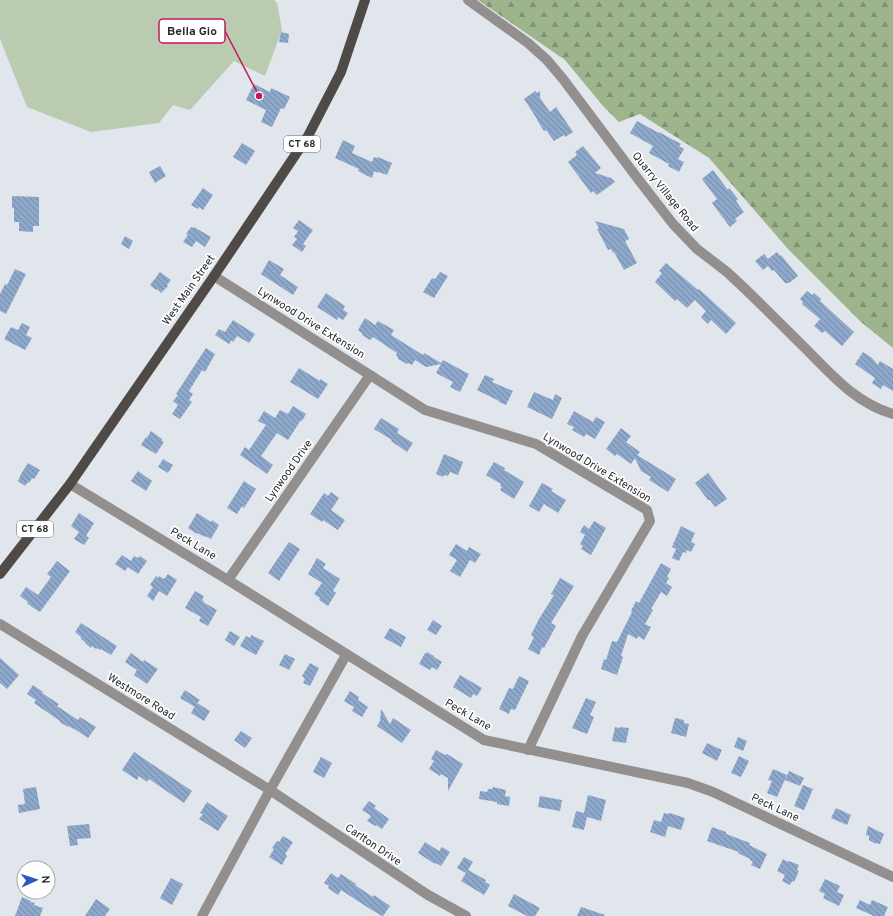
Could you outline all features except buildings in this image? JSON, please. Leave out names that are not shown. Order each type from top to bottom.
[{"type":"main road","name":"West Main Street","points":[[0,574],[70,484],[214,276],[308,136],[342,72],[365,0]]},
{"type":"street","name":"Quarry Village Road","points":[[468,0],[528,43],[547,60],[638,179],[684,236],[697,249],[744,287],[841,384],[866,403],[893,414]]},
{"type":"street","name":"Lynwood Drive Extension","points":[[214,276],[425,410],[536,444],[647,510],[650,521],[582,636],[528,750]]},
{"type":"street","name":"Lynwood Drive","points":[[228,580],[370,375]]},
{"type":"street","name":"Peck Lane","points":[[70,484],[228,580],[484,740],[688,783],[713,792],[893,877]]},
{"type":"street","name":"Westmore Road","points":[[0,624],[270,790]]},
{"type":"street","points":[[202,916],[270,790],[346,655]]},
{"type":"street","name":"Carlton Drive","points":[[270,790],[428,895],[466,916]]},
{"type":"green space","points":[[0,0],[274,0],[277,3],[282,30],[265,76],[234,61],[190,110],[173,105],[159,123],[91,132],[27,107],[0,39]]},
{"type":"green space","points":[[478,0],[893,0],[893,348],[861,322],[788,249],[709,158],[640,114],[619,122],[603,106],[565,60]]},
{"type":"place","name":"Bella Gio","points":[[259,96]]}]
